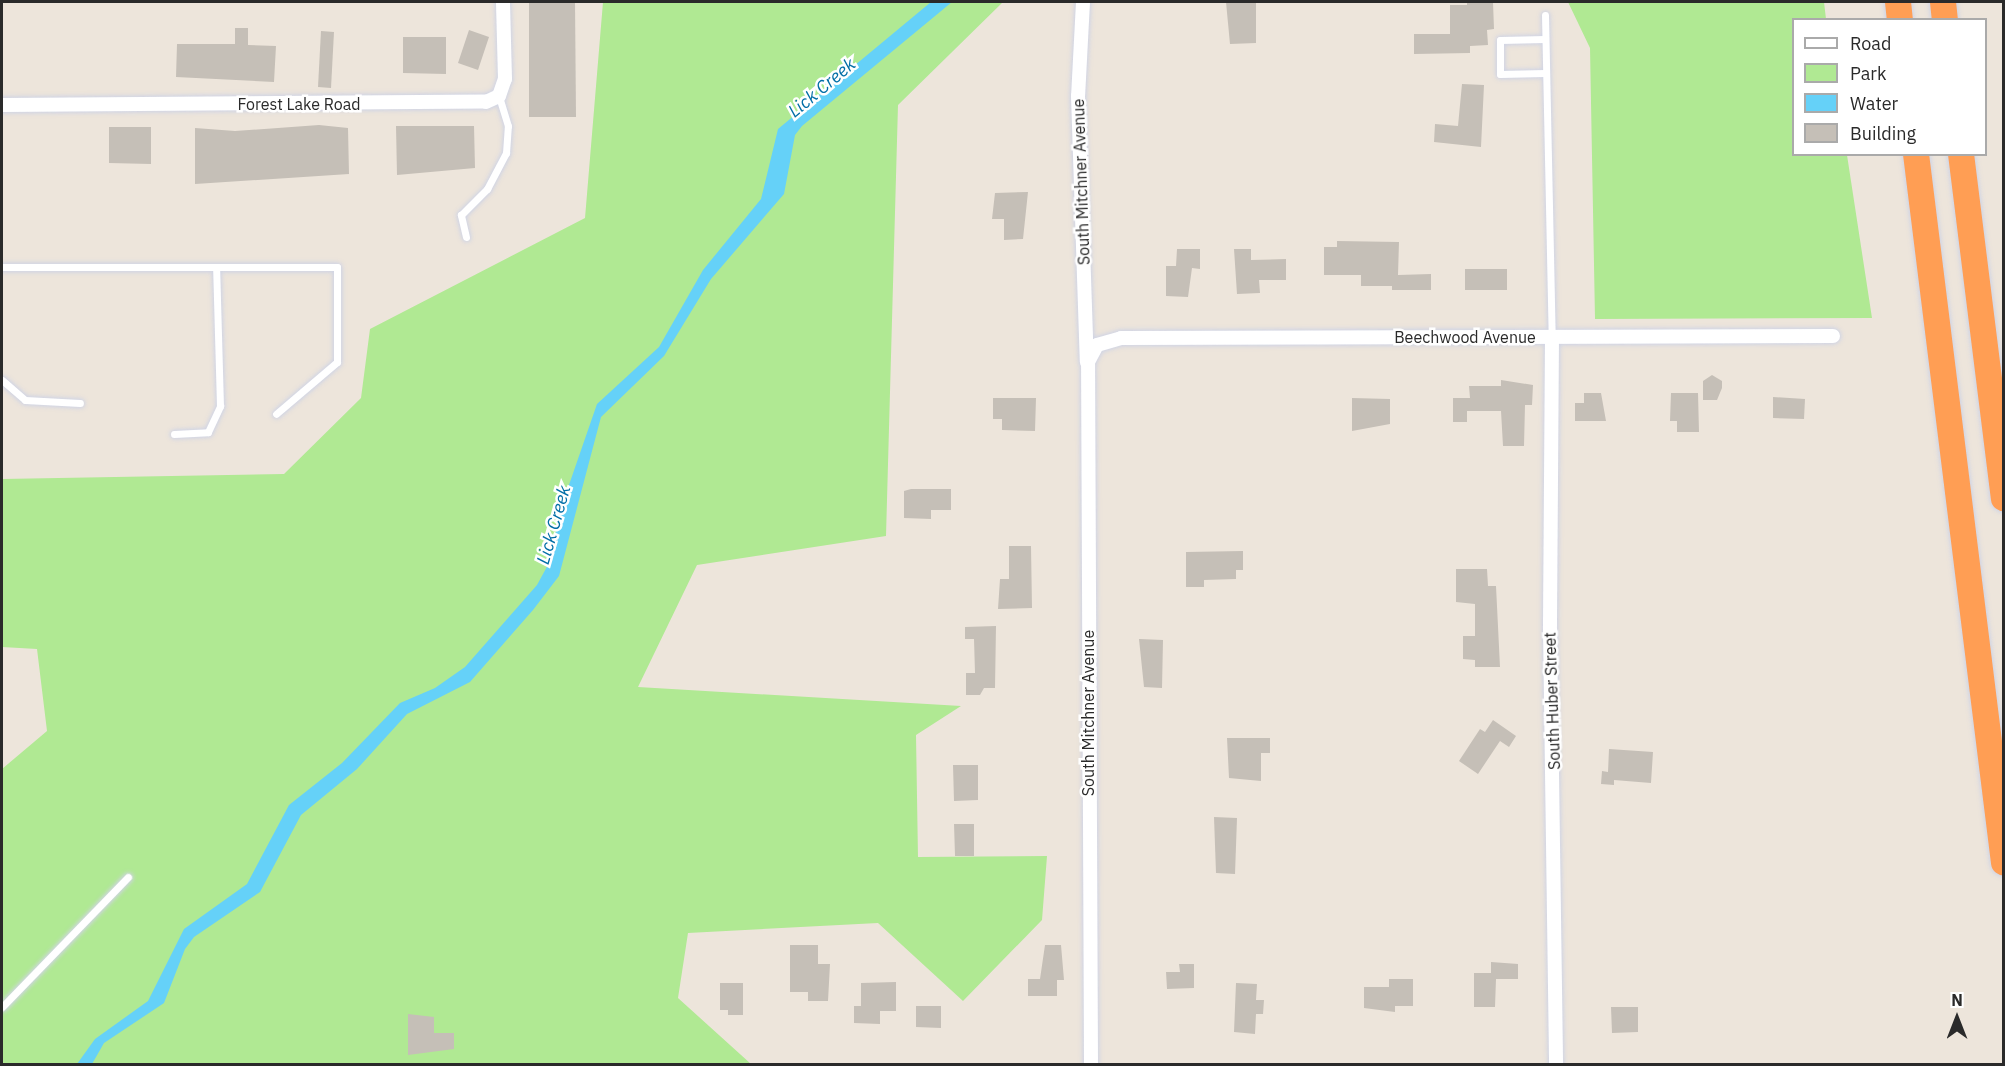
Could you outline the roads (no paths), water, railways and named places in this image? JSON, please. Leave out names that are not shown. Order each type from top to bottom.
[{"type":"highway","points":[[1898,2],[1900,18]]},
{"type":"highway","points":[[1943,2],[1945,18]]},
{"type":"highway","points":[[1916,156],[2004,863]]},
{"type":"highway","points":[[1961,156],[2004,498]]},
{"type":"street","points":[[499,96],[505,79],[503,2]]},
{"type":"street","name":"South Mitchner Avenue","points":[[1083,2],[1078,96],[1088,362],[1091,1065]]},
{"type":"street","name":"Forest Lake Road","points":[[2,105],[486,102],[499,96]]},
{"type":"street","name":"Beechwood Avenue","points":[[1097,345],[1120,338],[1833,336]]},
{"type":"street","name":"South Huber Street","points":[[1552,337],[1550,628],[1556,1065]]},
{"type":"street","name":"South Mitchner Avenue","points":[[1088,362],[1097,345]]},
{"type":"lane","points":[[1545,15],[1552,337]]},
{"type":"lane","points":[[1545,39],[1500,40],[1500,74],[1545,73]]},
{"type":"lane","points":[[466,237],[461,215],[487,189],[506,153],[508,126],[499,96]]},
{"type":"lane","points":[[2,267],[336,267],[336,362],[276,414]]},
{"type":"lane","points":[[174,434],[207,432],[220,406],[216,267]]},
{"type":"lane","points":[[2,380],[25,400],[80,403]]},
{"type":"lane","points":[[2,1007],[128,877]]},
{"type":"water","name":"Lick Creek","points":[[931,2],[952,2],[802,126],[795,135],[784,194],[711,279],[664,356],[601,417],[559,576],[533,610],[470,682],[407,714],[357,769],[301,815],[260,892],[194,937],[185,949],[164,1003],[104,1043],[92,1064],[77,1064],[95,1039],[148,1001],[184,929],[247,884],[289,805],[342,763],[400,703],[435,688],[465,667],[537,585],[549,563],[561,508],[597,404],[659,347],[703,270],[761,199],[778,129]]}]
